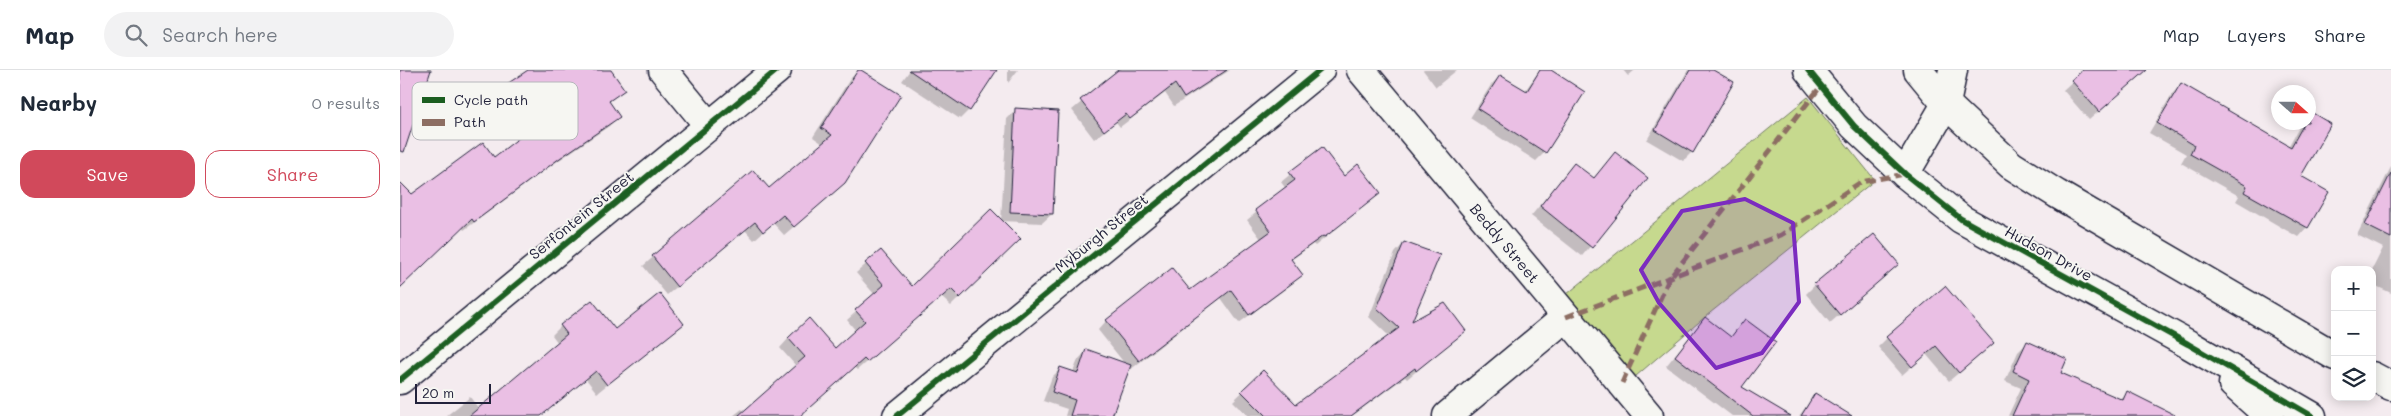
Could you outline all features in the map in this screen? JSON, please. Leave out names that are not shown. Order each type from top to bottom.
[{"type":"street","points":[[663,70],[709,126]]},
{"type":"street","name":"Serfontein Street","points":[[400,380],[778,70]]},
{"type":"street","name":"Myburgh Street","points":[[898,416],[1320,70]]},
{"type":"street","name":"Beddy Street","points":[[1361,70],[1649,416]]},
{"type":"street","name":"Hudson Drive","points":[[1808,70],[1854,126],[1905,174],[1961,219],[2188,344],[2312,416]]},
{"type":"street","points":[[1918,70],[1946,104],[2011,165],[2327,350]]},
{"type":"street","points":[[1905,174],[1946,104],[1953,70]]},
{"type":"street","points":[[1447,416],[1566,317]]},
{"type":"street","points":[[2188,344],[2269,416]]},
{"type":"street","points":[[2376,370],[2391,376]]},
{"type":"street","points":[[2376,378],[2391,386]]},
{"type":"highlighted area","points":[[1745,199],[1793,223],[1799,302],[1762,353],[1716,368],[1659,303],[1641,270],[1682,211]]},
{"type":"green space","points":[[1808,97],[1875,180],[1705,317],[1629,382],[1561,299]]},
{"type":"building","points":[[400,70],[431,70],[427,82],[412,82],[412,128],[404,152],[400,151]]},
{"type":"building","points":[[528,70],[611,70],[625,90],[609,101],[620,117],[560,158],[474,222],[472,219],[400,288],[400,182],[412,194],[483,142],[494,157],[516,140],[578,140],[578,82],[510,82]]},
{"type":"building","points":[[858,70],[861,70],[901,95],[845,183],[794,227],[783,215],[763,232],[755,222],[677,287],[652,256],[753,170],[769,188],[832,135],[821,128]]},
{"type":"building","points":[[909,70],[997,70],[970,111]]},
{"type":"building","points":[[1118,70],[1227,70],[1184,98],[1175,84],[1130,119],[1126,114],[1104,131],[1080,100]]},
{"type":"building","points":[[1540,70],[1551,70],[1585,92],[1546,153],[1478,109],[1500,75],[1527,91]]},
{"type":"building","points":[[1690,70],[1713,70],[1734,82],[1693,153],[1655,130]]},
{"type":"building","points":[[2083,70],[2147,70],[2099,112],[2071,80]]},
{"type":"building","points":[[2181,83],[2291,147],[2301,130],[2316,130],[2316,115],[2331,124],[2301,176],[2329,192],[2308,228],[2244,192],[2247,186],[2190,154],[2194,145],[2157,123]]},
{"type":"building","points":[[1015,108],[1058,111],[1053,214],[1010,212]]},
{"type":"building","points":[[1322,147],[1344,176],[1358,164],[1381,193],[1325,237],[1323,236],[1291,259],[1303,275],[1249,315],[1231,290],[1139,361],[1106,320],[1172,268],[1190,290],[1271,231],[1255,210],[1295,180],[1289,172]]},
{"type":"building","points":[[1615,152],[1648,178],[1592,248],[1540,206],[1574,163],[1594,178]]},
{"type":"building","points":[[2391,173],[2391,238],[2365,225]]},
{"type":"building","points":[[991,209],[1021,239],[960,298],[951,289],[867,362],[864,359],[800,416],[738,416],[805,357],[788,338],[809,318],[835,348],[865,321],[855,310],[884,285],[865,263],[881,250],[912,286]]},
{"type":"building","points":[[1874,234],[1899,264],[1840,315],[1814,284]]},
{"type":"building","points":[[1404,242],[1440,255],[1412,321],[1445,303],[1466,331],[1416,371],[1415,368],[1351,416],[1266,416],[1241,391],[1263,370],[1296,404],[1399,328],[1377,308]]},
{"type":"building","points":[[1945,286],[1994,343],[1959,373],[1936,346],[1912,367],[1886,337]]},
{"type":"building","points":[[660,293],[684,324],[607,385],[596,371],[541,416],[469,416],[567,334],[560,325],[592,300],[615,329]]},
{"type":"building","points":[[1705,317],[1731,337],[1745,319],[1776,342],[1742,387],[1791,416],[1753,416],[1675,356]]},
{"type":"building","points":[[2027,341],[2067,359],[2061,373],[2123,400],[2127,391],[2177,416],[2012,416],[2029,379],[2013,371]]},
{"type":"building","points":[[1086,349],[1131,365],[1112,416],[1070,416],[1075,400],[1052,392],[1060,367],[1078,373]]},
{"type":"building","points":[[1815,393],[1852,416],[1801,416]]},
{"type":"marked path","points":[[1622,383],[1669,279],[1821,86]]},
{"type":"marked path","points":[[1566,317],[1781,235],[1861,182],[1905,174]]},
{"type":"cycle path","points":[[400,380],[777,70]]},
{"type":"cycle path","points":[[897,416],[1320,70]]},
{"type":"cycle path","points":[[1808,70],[1854,126],[1905,174],[1961,219],[2188,344],[2312,416]]}]
